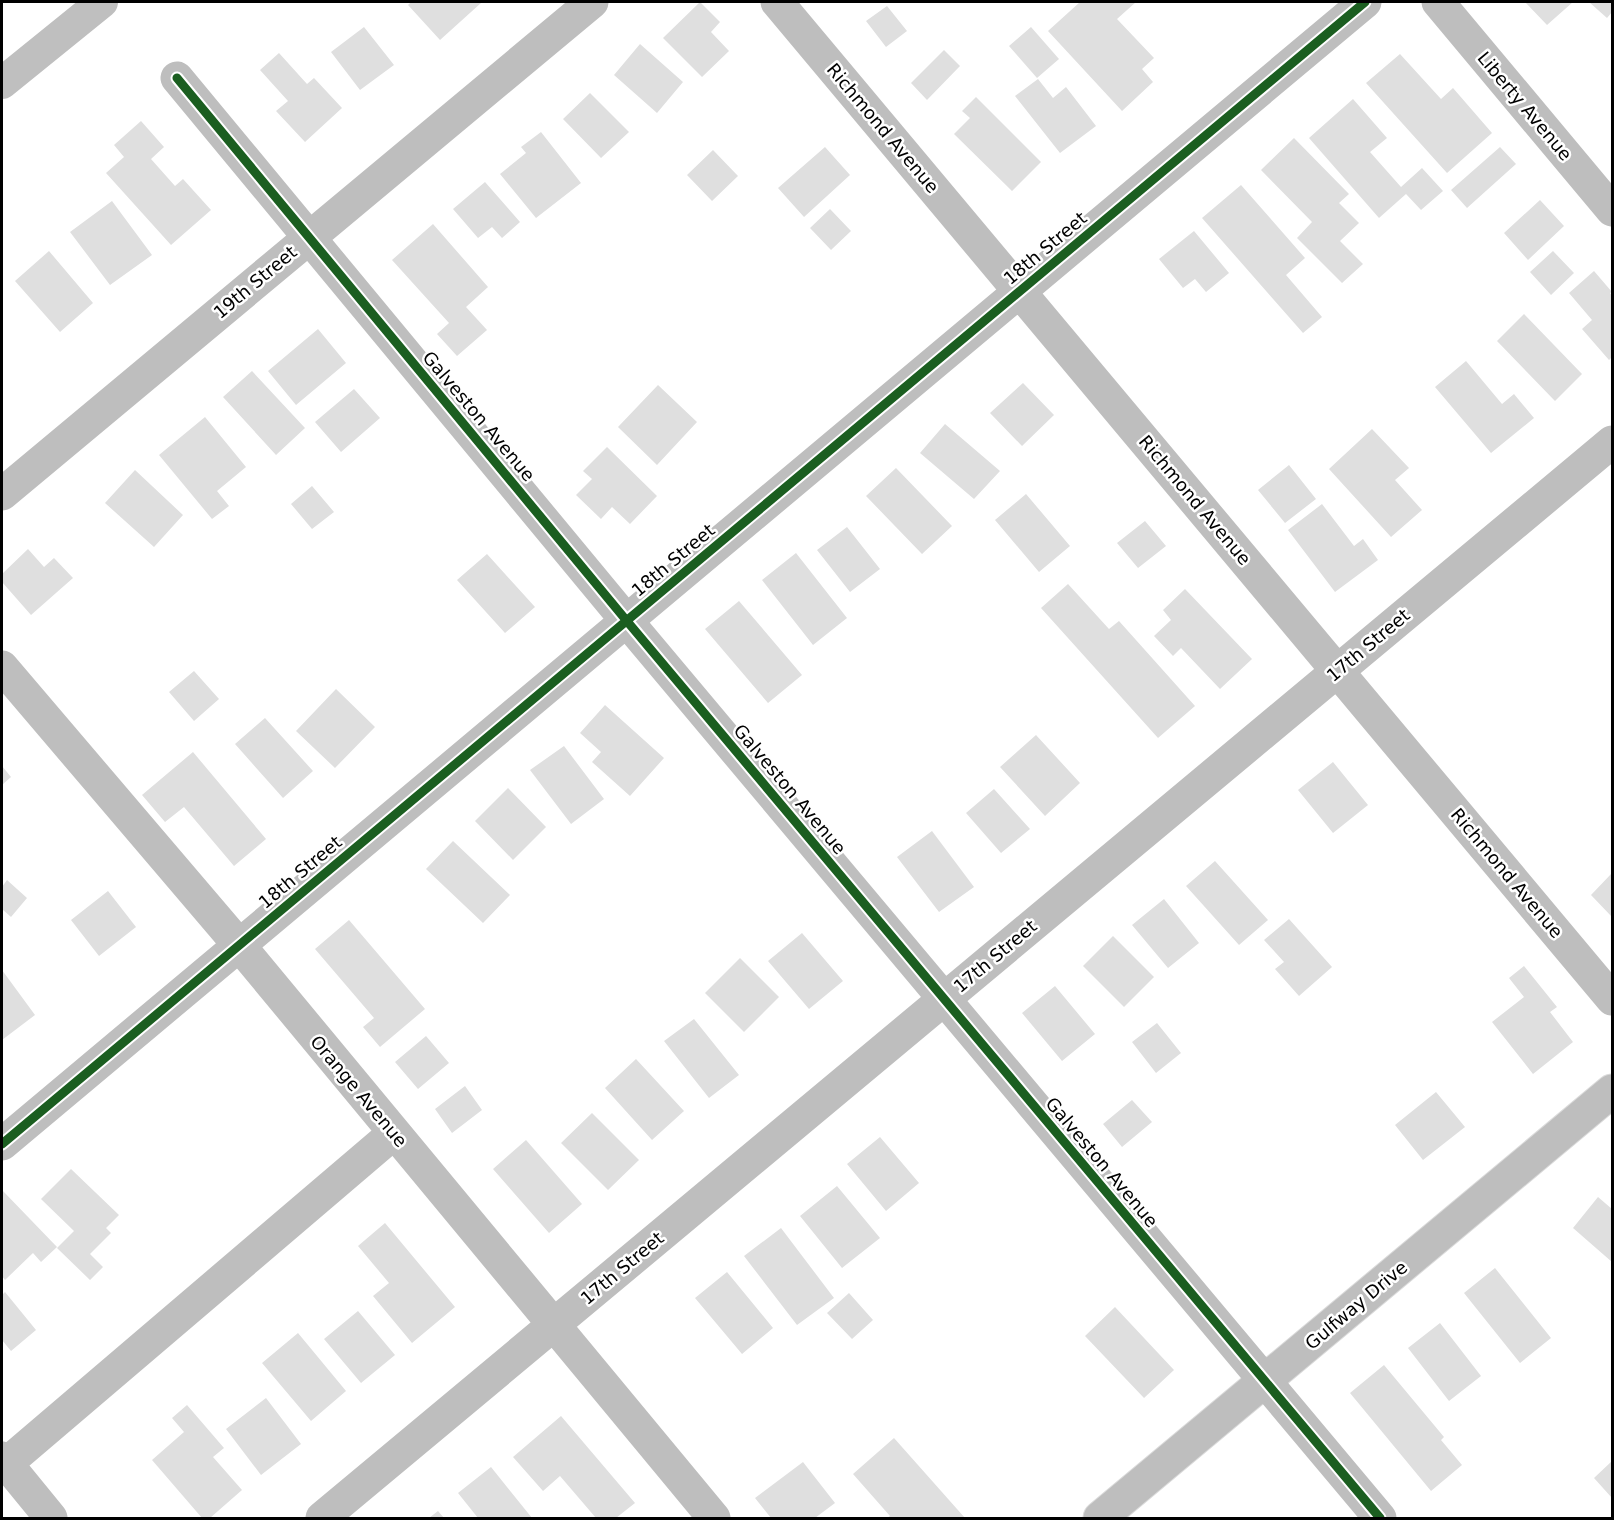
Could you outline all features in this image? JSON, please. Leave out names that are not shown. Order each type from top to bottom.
[{"type":"street","name":"19th Street","points":[[2,494],[591,2]]},
{"type":"street","name":"Richmond Avenue","points":[[777,2],[1612,999]]},
{"type":"street","name":"18th Street","points":[[2,1144],[1365,2]]},
{"type":"street","name":"Liberty Avenue","points":[[1438,2],[1612,210]]},
{"type":"street","name":"Galveston Avenue","points":[[177,78],[626,620],[1380,1518]]},
{"type":"street","name":"17th Street","points":[[322,1518],[1612,442]]},
{"type":"street","name":"Orange Avenue","points":[[2,667],[239,945],[707,1516]]},
{"type":"street","name":"Gulfway Drive","points":[[1100,1518],[1612,1091]]},
{"type":"street","points":[[51,1518],[4,1461],[394,1133]]},
{"type":"building","points":[[411,2],[481,3],[440,40],[408,5]]},
{"type":"building","points":[[700,2],[720,22],[711,32],[729,51],[702,77],[663,38]]},
{"type":"building","points":[[1080,2],[1136,2],[1117,19],[1154,58],[1142,69],[1153,82],[1122,111],[1048,31]]},
{"type":"building","points":[[1525,2],[1573,2],[1547,25]]},
{"type":"building","points":[[1589,2],[1612,2],[1612,12],[1607,18]]},
{"type":"building","points":[[887,6],[907,31],[886,47],[866,21]]},
{"type":"building","points":[[364,27],[394,65],[360,90],[331,52]]},
{"type":"building","points":[[1031,27],[1059,59],[1037,78],[1009,46]]},
{"type":"building","points":[[640,44],[683,82],[657,113],[614,75]]},
{"type":"building","points":[[944,50],[960,66],[927,100],[911,83]]},
{"type":"building","points":[[279,53],[307,84],[314,78],[342,108],[305,142],[276,111],[288,101],[260,70]]},
{"type":"building","points":[[1400,54],[1441,99],[1453,88],[1492,133],[1447,173],[1366,83]]},
{"type":"building","points":[[1038,79],[1053,98],[1066,87],[1096,126],[1060,153],[1015,96]]},
{"type":"building","points":[[590,93],[629,132],[601,158],[563,119]]},
{"type":"building","points":[[976,97],[1041,162],[1012,191],[954,134],[970,118],[962,111]]},
{"type":"building","points":[[1353,99],[1387,138],[1370,152],[1401,187],[1422,168],[1443,191],[1421,210],[1406,194],[1379,218],[1309,138]]},
{"type":"building","points":[[141,121],[164,147],[151,159],[175,186],[183,179],[211,210],[171,245],[106,173],[124,157],[114,145]]},
{"type":"building","points":[[541,132],[581,183],[536,218],[500,174],[526,153],[521,147]]},
{"type":"building","points":[[1294,138],[1349,194],[1339,203],[1359,223],[1340,241],[1363,264],[1342,283],[1297,238],[1312,222],[1261,170]]},
{"type":"building","points":[[825,147],[850,175],[804,217],[778,188]]},
{"type":"building","points":[[1500,147],[1516,164],[1467,208],[1451,190]]},
{"type":"building","points":[[713,150],[738,176],[712,201],[687,175]]},
{"type":"building","points":[[485,182],[520,222],[502,238],[492,227],[478,238],[453,209]]},
{"type":"building","points":[[1241,185],[1305,258],[1286,275],[1322,317],[1303,333],[1202,218]]},
{"type":"building","points":[[1540,200],[1564,226],[1528,260],[1504,233]]},
{"type":"building","points":[[112,201],[152,255],[110,285],[70,232]]},
{"type":"building","points":[[830,209],[851,231],[831,250],[810,228]]},
{"type":"building","points":[[433,224],[488,287],[466,307],[487,330],[457,356],[437,334],[449,323],[392,260]]},
{"type":"building","points":[[1194,231],[1229,273],[1206,292],[1195,279],[1183,288],[1159,259]]},
{"type":"building","points":[[49,251],[93,303],[60,332],[15,281]]},
{"type":"building","points":[[1553,251],[1574,273],[1551,295],[1530,272]]},
{"type":"building","points":[[1594,271],[1612,292],[1610,293],[1612,296],[1612,357],[1609,360],[1582,329],[1592,320],[1569,293]]},
{"type":"building","points":[[1524,314],[1582,374],[1555,401],[1497,341]]},
{"type":"building","points":[[318,329],[346,363],[296,405],[268,371]]},
{"type":"building","points":[[1466,361],[1502,404],[1514,394],[1534,418],[1491,453],[1435,387]]},
{"type":"building","points":[[252,371],[305,428],[276,455],[223,397]]},
{"type":"building","points":[[1023,383],[1054,415],[1022,446],[990,413]]},
{"type":"building","points":[[658,385],[697,422],[657,465],[618,427]]},
{"type":"building","points":[[354,389],[380,418],[341,452],[315,422]]},
{"type":"building","points":[[205,417],[246,467],[217,491],[229,506],[212,519],[159,455]]},
{"type":"building","points":[[945,424],[1000,471],[974,499],[920,453]]},
{"type":"building","points":[[1372,429],[1409,468],[1395,480],[1422,510],[1391,537],[1329,469]]},
{"type":"building","points":[[607,447],[657,496],[630,524],[612,507],[601,519],[576,495],[592,479],[583,471]]},
{"type":"building","points":[[1289,465],[1316,499],[1285,523],[1258,490]]},
{"type":"building","points":[[896,468],[952,526],[922,554],[866,496]]},
{"type":"building","points":[[135,470],[183,515],[154,547],[105,503]]},
{"type":"building","points":[[312,486],[334,512],[312,529],[291,504]]},
{"type":"building","points":[[1026,494],[1070,546],[1039,572],[995,520]]},
{"type":"building","points":[[1322,504],[1354,546],[1363,539],[1378,560],[1335,592],[1288,530]]},
{"type":"building","points":[[1145,521],[1166,546],[1138,568],[1117,543]]},
{"type":"building","points":[[847,527],[880,569],[850,592],[817,550]]},
{"type":"building","points":[[28,549],[44,567],[54,558],[73,578],[31,615],[2,582],[2,574]]},
{"type":"building","points":[[796,553],[847,618],[813,645],[762,580]]},
{"type":"building","points":[[487,554],[535,607],[505,633],[457,580]]},
{"type":"building","points":[[1068,584],[1109,629],[1119,621],[1195,706],[1158,738],[1041,608]]},
{"type":"building","points":[[1185,589],[1252,659],[1220,689],[1181,648],[1173,656],[1154,636],[1171,620],[1163,610]]},
{"type":"building","points":[[739,601],[802,675],[768,703],[705,629]]},
{"type":"building","points":[[194,671],[219,699],[194,721],[169,692]]},
{"type":"building","points":[[336,689],[375,727],[335,768],[296,731]]},
{"type":"building","points":[[605,705],[664,758],[630,796],[592,762],[601,752],[580,733]]},
{"type":"building","points":[[265,718],[313,771],[283,798],[235,744]]},
{"type":"building","points":[[1036,735],[1080,783],[1045,816],[1000,767]]},
{"type":"building","points":[[564,746],[604,799],[571,824],[530,770]]},
{"type":"building","points":[[193,752],[266,839],[234,866],[184,807],[165,822],[142,795]]},
{"type":"building","points":[[1333,762],[1368,805],[1333,833],[1298,790]]},
{"type":"building","points":[[2,766],[11,777],[2,785]]},
{"type":"building","points":[[508,788],[546,827],[513,860],[475,821]]},
{"type":"building","points":[[994,789],[1030,829],[1001,853],[966,813]]},
{"type":"building","points":[[932,831],[974,887],[939,912],[897,857]]},
{"type":"building","points":[[453,841],[510,895],[483,923],[426,869]]},
{"type":"building","points":[[1215,861],[1268,920],[1239,945],[1186,886]]},
{"type":"building","points":[[1612,873],[1612,917],[1591,895]]},
{"type":"building","points":[[7,880],[27,898],[11,917],[2,909],[2,887]]},
{"type":"building","points":[[108,891],[136,927],[99,956],[71,920]]},
{"type":"building","points":[[1164,899],[1199,943],[1168,968],[1132,925]]},
{"type":"building","points":[[1289,919],[1332,967],[1299,996],[1275,969],[1284,962],[1264,940]]},
{"type":"building","points":[[349,920],[425,1009],[380,1047],[363,1027],[374,1018],[315,949]]},
{"type":"building","points":[[802,933],[843,981],[809,1009],[768,961]]},
{"type":"building","points":[[1113,936],[1154,977],[1124,1007],[1083,966]]},
{"type":"building","points":[[740,958],[779,997],[744,1032],[705,993]]},
{"type":"building","points":[[1524,966],[1557,1007],[1550,1012],[1573,1042],[1533,1074],[1492,1022],[1524,997],[1509,978]]},
{"type":"building","points":[[2,970],[35,1015],[2,1040]]},
{"type":"building","points":[[1055,986],[1095,1034],[1062,1061],[1022,1013]]},
{"type":"building","points":[[694,1019],[739,1075],[709,1098],[664,1041]]},
{"type":"building","points":[[1157,1023],[1181,1053],[1156,1073],[1132,1042]]},
{"type":"building","points":[[426,1036],[449,1063],[418,1089],[395,1062]]},
{"type":"building","points":[[636,1059],[684,1111],[652,1140],[605,1088]]},
{"type":"building","points":[[465,1086],[482,1110],[452,1133],[435,1109]]},
{"type":"building","points":[[1436,1092],[1465,1127],[1423,1160],[1395,1125]]},
{"type":"building","points":[[1132,1100],[1152,1122],[1122,1147],[1103,1124]]},
{"type":"building","points":[[592,1113],[639,1160],[608,1190],[561,1143]]},
{"type":"building","points":[[880,1137],[919,1183],[886,1211],[847,1164]]},
{"type":"building","points":[[526,1140],[582,1204],[549,1233],[493,1169]]},
{"type":"building","points":[[71,1169],[119,1215],[106,1228],[111,1233],[90,1254],[103,1267],[90,1280],[57,1248],[74,1231],[41,1199]]},
{"type":"building","points":[[837,1186],[880,1238],[842,1268],[800,1216]]},
{"type":"building","points":[[2,1190],[57,1247],[41,1262],[33,1253],[5,1280],[2,1276]]},
{"type":"building","points":[[1598,1197],[1612,1209],[1612,1262],[1573,1228]]},
{"type":"building","points":[[385,1223],[455,1307],[412,1343],[373,1296],[389,1283],[358,1246]]},
{"type":"building","points":[[781,1228],[834,1298],[797,1325],[744,1256]]},
{"type":"building","points":[[1495,1268],[1551,1338],[1520,1363],[1464,1293]]},
{"type":"building","points":[[727,1272],[773,1328],[742,1354],[695,1298]]},
{"type":"building","points":[[5,1292],[36,1330],[11,1351],[2,1340],[2,1295]]},
{"type":"building","points":[[849,1293],[873,1320],[852,1339],[827,1313]]},
{"type":"building","points":[[1115,1307],[1174,1370],[1144,1398],[1085,1336]]},
{"type":"building","points":[[358,1311],[395,1355],[361,1383],[324,1339]]},
{"type":"building","points":[[1440,1323],[1481,1376],[1449,1401],[1408,1348]]},
{"type":"building","points":[[298,1333],[346,1391],[311,1421],[262,1363]]},
{"type":"building","points":[[1384,1365],[1444,1437],[1441,1440],[1462,1465],[1431,1491],[1350,1393]]},
{"type":"building","points":[[266,1398],[301,1444],[261,1475],[226,1429]]},
{"type":"building","points":[[187,1405],[224,1448],[213,1457],[242,1490],[210,1518],[202,1518],[152,1460],[184,1432],[172,1418]]},
{"type":"building","points":[[561,1416],[635,1503],[616,1518],[596,1518],[560,1476],[543,1491],[513,1457]]},
{"type":"building","points":[[894,1438],[965,1518],[887,1518],[890,1516],[853,1474]]},
{"type":"building","points":[[1612,1461],[1612,1498],[1594,1478]]},
{"type":"building","points":[[803,1462],[835,1503],[815,1518],[771,1518],[755,1498]]},
{"type":"building","points":[[491,1467],[532,1518],[478,1518],[458,1493]]},
{"type":"building","points":[[438,1511],[444,1518],[429,1518]]},
{"type":"waterway","points":[[2,83],[102,2]]},
{"type":"cycle path","points":[[2,1144],[1365,2]]},
{"type":"cycle path","points":[[177,78],[626,620],[1380,1518]]}]
